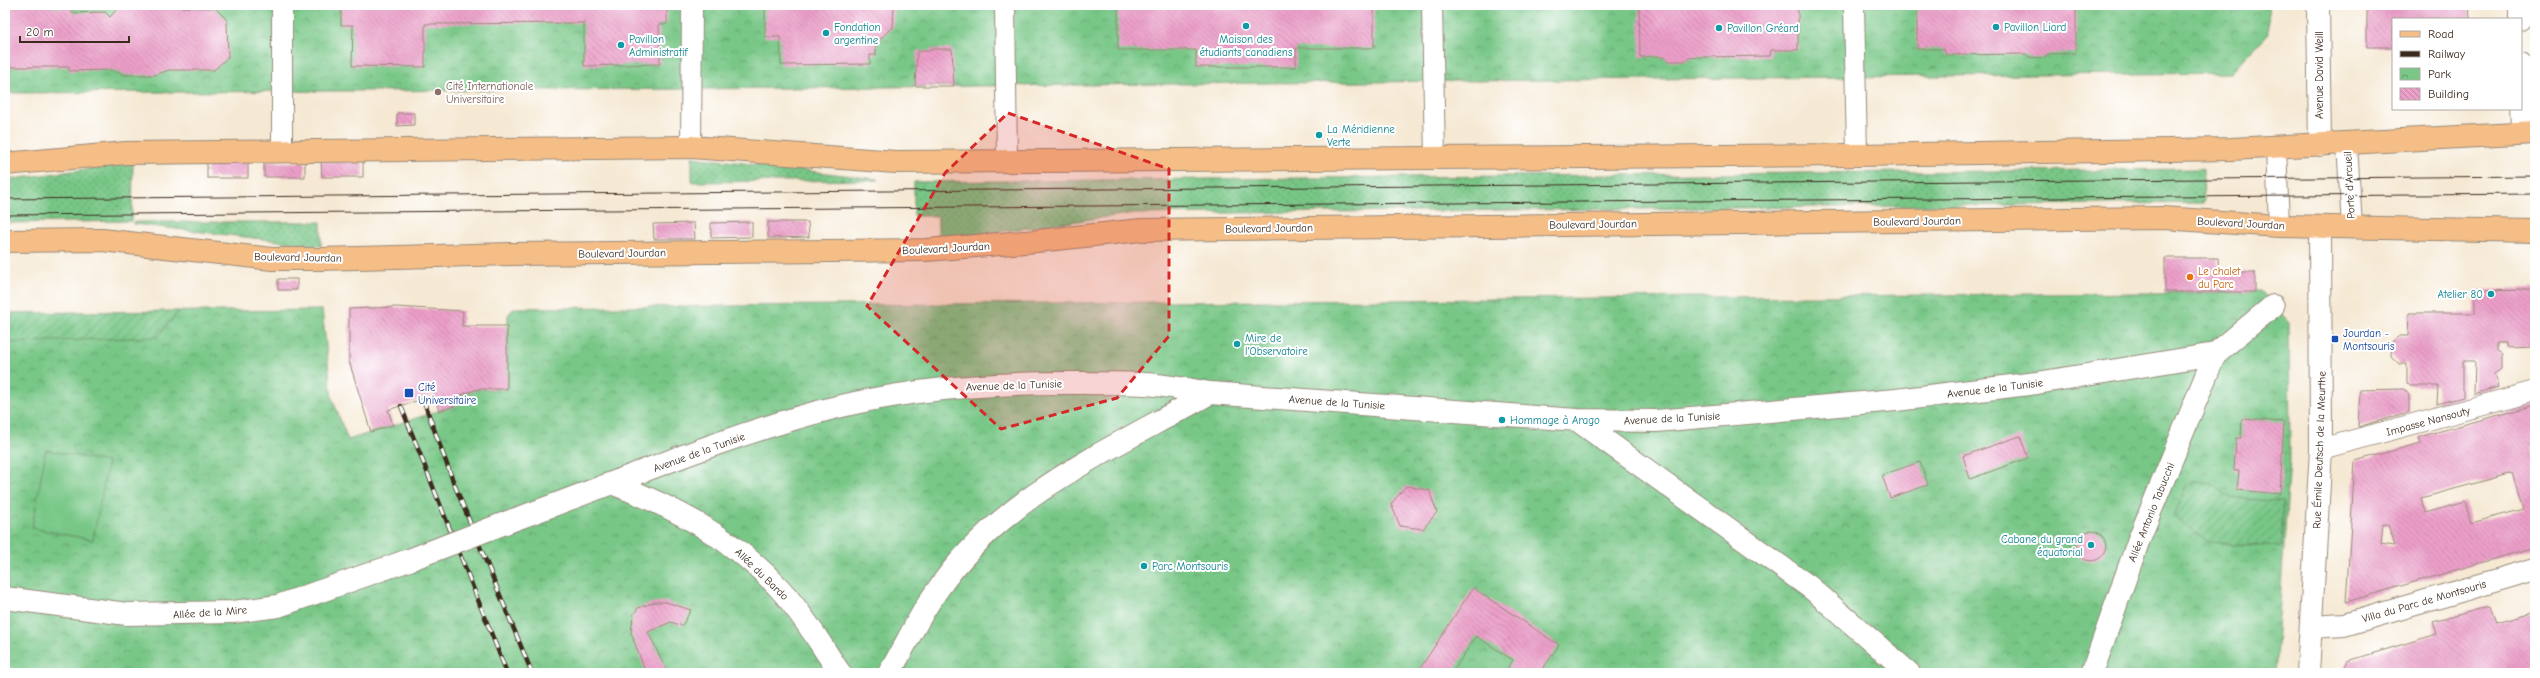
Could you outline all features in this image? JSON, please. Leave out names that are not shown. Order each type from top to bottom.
[{"type":"main road","points":[[5,164],[126,153],[692,147],[896,162],[1857,155],[2276,147],[2529,133]]},
{"type":"main road","name":"Boulevard Jourdan","points":[[5,241],[102,240],[272,259],[512,254],[926,250],[1037,241],[1141,230],[2163,218],[2279,226],[2535,231]]},
{"type":"street","name":"Avenue David Weill","points":[[2318,5],[2320,145]]},
{"type":"street","points":[[2520,5],[2520,18]]},
{"type":"street","points":[[2522,73],[2529,133]]},
{"type":"street","name":"Rue Émile Deutsch de la Meurthe","points":[[2308,673],[2312,627],[2321,449],[2320,227]]},
{"type":"street","points":[[2215,354],[2273,306]]},
{"type":"street","name":"Avenue de la Tunisie","points":[[409,560],[513,520],[614,484],[701,449],[771,426],[834,408],[885,398],[984,385],[1070,383],[1154,384],[1210,393],[1577,420],[1656,421],[1896,400],[2037,382],[2215,354]]},
{"type":"street","name":"Allée Antonio Tabucchi","points":[[2092,673],[2139,539],[2215,354]]},
{"type":"street","points":[[889,673],[936,592],[971,549],[1019,506],[1077,466],[1144,431],[1210,393]]},
{"type":"street","points":[[1577,420],[1811,588],[1909,673]]},
{"type":"street","name":"Allée du Bardo","points":[[614,484],[676,511],[733,546],[780,589],[800,614],[840,673]]},
{"type":"street","name":"Allée de la Mire","points":[[5,598],[127,614],[233,612],[278,606],[409,560]]},
{"type":"street","name":"Villa du Parc de Montsouris","points":[[2312,627],[2344,625],[2535,569]]},
{"type":"lane","points":[[282,5],[282,152]]},
{"type":"lane","points":[[692,5],[692,147]]},
{"type":"lane","points":[[1005,5],[1007,160]]},
{"type":"lane","points":[[1432,5],[1435,159]]},
{"type":"lane","points":[[1854,5],[1857,155]]},
{"type":"lane","name":"Porte d'Arcueil","points":[[2347,144],[2352,227]]},
{"type":"lane","points":[[2276,147],[2279,226]]},
{"type":"lane","name":"Impasse Nansouty","points":[[2321,449],[2535,391]]},
{"type":"highlighted area","points":[[1008,113],[1169,169],[1169,336],[1117,398],[1001,429],[867,306],[945,173]]},
{"type":"green space","points":[[5,5],[2268,5],[2269,33],[2230,73],[692,89],[5,93]]},
{"type":"green space","points":[[692,157],[877,179],[878,180],[692,182]]},
{"type":"green space","points":[[133,163],[132,221],[5,223],[5,180]]},
{"type":"green space","points":[[2203,169],[2204,203],[1129,214],[938,240],[938,216],[914,216],[914,182]]},
{"type":"green space","points":[[134,222],[321,222],[321,246],[134,224]]},
{"type":"green space","name":"Parc Montsouris","points":[[2260,292],[2289,323],[2290,459],[2275,673],[5,673],[5,313],[322,310],[332,398],[348,440],[460,404],[458,396],[478,389],[507,389],[508,315],[514,308]]},
{"type":"green space","points":[[179,311],[157,337],[5,343],[5,313]]},
{"type":"green space","points":[[46,450],[108,462],[93,540],[32,528]]},
{"type":"green space","points":[[2196,481],[2210,483],[2231,498],[2283,502],[2281,547],[2208,542],[2173,515],[2187,486]]},
{"type":"building","points":[[5,5],[53,5],[53,8],[72,8],[72,13],[105,12],[110,17],[118,8],[118,5],[215,8],[227,20],[228,57],[214,70],[169,70],[155,75],[125,75],[111,70],[69,71],[69,67],[5,67]]},
{"type":"building","name":"Pavillon Administratif","points":[[341,5],[667,5],[667,24],[659,24],[660,64],[584,66],[584,23],[425,24],[425,67],[352,66],[353,25],[341,25]]},
{"type":"building","name":"Fondation argentine","points":[[765,5],[894,5],[893,28],[890,29],[876,44],[876,55],[870,55],[870,64],[781,65],[780,37],[765,37]]},
{"type":"building","name":"Maison des étudiants canadiens","points":[[1118,5],[1374,5],[1374,48],[1296,48],[1296,67],[1196,67],[1196,50],[1118,50]]},
{"type":"building","name":"Pavillon Gréard","points":[[1639,5],[1798,5],[1798,50],[1771,50],[1770,56],[1700,57],[1689,58],[1686,61],[1669,61],[1665,58],[1657,56],[1640,57]]},
{"type":"building","name":"Pavillon Liard","points":[[1917,5],[2076,5],[2076,50],[2075,53],[2048,54],[2043,58],[2029,57],[2026,54],[1946,55],[1944,49],[1917,49]]},
{"type":"building","points":[[2367,5],[2469,5],[2470,18],[2392,18],[2392,47],[2367,47]]},
{"type":"building","points":[[931,49],[952,49],[954,86],[915,86],[917,51],[931,51]]},
{"type":"building","points":[[397,113],[414,113],[414,125],[397,126]]},
{"type":"building","points":[[321,161],[363,161],[363,177],[322,177]]},
{"type":"building","points":[[207,162],[248,162],[248,178],[207,178]]},
{"type":"building","points":[[264,162],[305,162],[305,177],[264,177]]},
{"type":"building","points":[[752,222],[752,237],[711,238],[711,223]]},
{"type":"building","points":[[768,222],[808,222],[809,237],[768,238]]},
{"type":"building","points":[[694,223],[695,239],[654,239],[653,224]]},
{"type":"building","points":[[2165,258],[2218,258],[2219,272],[2255,272],[2255,292],[2165,292]]},
{"type":"building","points":[[278,279],[297,279],[297,290],[278,290]]},
{"type":"building","points":[[2535,289],[2535,346],[2506,347],[2506,343],[2497,343],[2497,352],[2501,355],[2501,369],[2494,374],[2498,387],[2474,394],[2475,361],[2463,361],[2463,397],[2437,404],[2438,386],[2410,386],[2407,383],[2407,364],[2399,364],[2391,356],[2392,342],[2399,336],[2408,336],[2409,313],[2475,313],[2475,290]]},
{"type":"building","points":[[396,307],[463,311],[462,326],[507,326],[507,389],[478,389],[458,396],[460,404],[439,411],[434,395],[388,410],[393,425],[371,432],[349,361],[349,309]]},
{"type":"building","points":[[2404,389],[2409,395],[2409,412],[2358,427],[2360,390]]},
{"type":"building","points":[[2535,405],[2535,445],[2532,446],[2535,458],[2535,547],[2346,602],[2355,461],[2421,443],[2419,437]],"holes":[[[2513,473],[2524,509],[2471,523],[2465,502],[2425,513],[2421,498]],[[2383,524],[2388,525],[2395,546],[2381,544]]]},
{"type":"building","points":[[2242,419],[2284,422],[2280,494],[2237,490],[2239,471],[2234,471],[2236,438],[2241,438]]},
{"type":"building","points":[[2020,436],[2028,458],[1970,479],[1963,456]]},
{"type":"building","points":[[1920,462],[1928,485],[1890,498],[1882,475]]},
{"type":"building","points":[[1406,486],[1429,490],[1437,512],[1423,529],[1400,526],[1391,504]]},
{"type":"building","name":"Cabane du grand équatorial","points":[[2091,531],[2102,535],[2106,546],[2102,557],[2091,561],[2080,557],[2076,546],[2080,535]]},
{"type":"building","points":[[1473,588],[1559,645],[1540,673],[1504,673],[1513,660],[1476,636],[1452,673],[1417,673]]},
{"type":"building","points":[[655,602],[666,602],[691,610],[682,626],[671,622],[648,632],[668,673],[646,673],[631,633],[633,615],[638,608]]},
{"type":"building","points":[[2490,606],[2496,623],[2535,612],[2535,673],[2341,673],[2348,661],[2437,634],[2433,622]]},
{"type":"tram line","points":[[5,199],[2535,176]]},
{"type":"tram line","points":[[5,215],[2535,194]]},
{"type":"railway","points":[[423,399],[453,481],[532,673]]},
{"type":"railway","points":[[401,406],[507,673]]},
{"type":"place","name":"Maison des étudiants canadiens","points":[[1246,26]]},
{"type":"place","name":"Pavillon Liard","points":[[1996,27]]},
{"type":"place","name":"Pavillon Gréard","points":[[1719,28]]},
{"type":"place","name":"Fondation argentine","points":[[826,33]]},
{"type":"place","name":"Pavillon Administratif","points":[[621,45]]},
{"type":"place","name":"Cité Internationale Universitaire","points":[[438,92]]},
{"type":"place","name":"La Méridienne Verte","points":[[1319,135]]},
{"type":"place","name":"Le chalet du Parc","points":[[2190,277]]},
{"type":"place","name":"Atelier 80","points":[[2491,294]]},
{"type":"place","name":"Jourdan - Montsouris","points":[[2335,339]]},
{"type":"place","name":"Mire de l'Observatoire","points":[[1237,344]]},
{"type":"place","name":"Cité Universitaire","points":[[409,393]]},
{"type":"place","name":"Hommage à Arago","points":[[1502,420]]},
{"type":"place","name":"Cabane du grand équatorial","points":[[2091,545]]},
{"type":"place","name":"Parc Montsouris","points":[[1144,566]]}]
